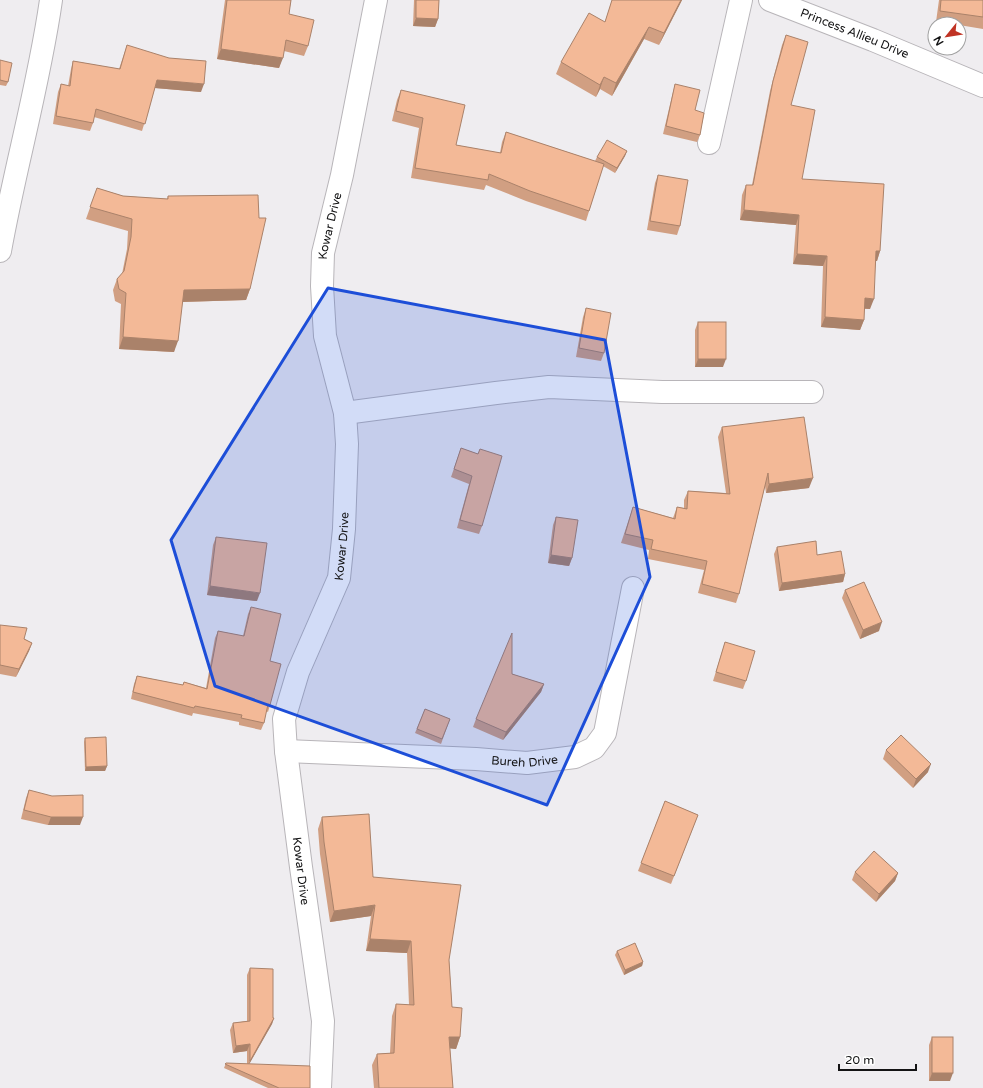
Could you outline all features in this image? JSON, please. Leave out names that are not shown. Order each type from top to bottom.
[{"type":"street","points":[[0,251],[10,197],[45,45],[51,0]]},
{"type":"street","name":"Kowar Drive","points":[[320,1088],[323,1021],[300,867],[286,751],[284,719],[298,672],[339,578],[344,522],[347,444],[345,413],[325,336],[322,286],[323,253],[342,175],[376,0]]},
{"type":"street","points":[[709,143],[741,0]]},
{"type":"street","name":"Princess Allieu Drive","points":[[770,0],[873,40],[983,86]]},
{"type":"street","points":[[345,413],[549,387],[662,392],[812,392]]},
{"type":"street","name":"Bureh Drive","points":[[286,751],[527,763],[575,758],[594,748],[604,733],[633,588]]},
{"type":"highlighted area","points":[[328,288],[605,340],[650,577],[547,805],[215,686],[171,540]]},
{"type":"building","points":[[227,0],[291,0],[289,14],[314,20],[308,46],[286,40],[283,58],[221,49]]},
{"type":"building","points":[[416,0],[439,0],[438,19],[416,18]]},
{"type":"building","points":[[612,0],[681,0],[664,33],[649,27],[616,83],[604,77],[600,85],[561,62],[589,13],[605,22]]},
{"type":"building","points":[[941,0],[983,0],[983,17],[940,11]]},
{"type":"building","points":[[786,35],[808,42],[791,105],[815,110],[802,179],[884,184],[880,251],[876,251],[874,299],[865,298],[864,320],[825,317],[827,256],[797,254],[799,215],[744,210],[746,185],[753,185],[773,81]]},
{"type":"building","points":[[127,45],[169,58],[206,61],[204,84],[157,80],[145,124],[96,109],[93,123],[56,116],[61,84],[70,86],[73,61],[120,69]]},
{"type":"building","points":[[0,60],[12,63],[8,82],[0,80]]},
{"type":"building","points":[[675,84],[700,90],[695,110],[704,113],[700,135],[666,126]]},
{"type":"building","points":[[401,90],[465,105],[456,145],[501,153],[506,132],[604,164],[589,211],[530,191],[489,174],[488,180],[415,168],[423,118],[396,111]]},
{"type":"building","points":[[607,140],[627,151],[617,168],[597,157]]},
{"type":"building","points":[[658,175],[688,180],[680,226],[650,221]]},
{"type":"building","points":[[97,188],[123,196],[168,199],[168,196],[258,195],[259,218],[266,218],[250,289],[184,290],[178,341],[123,337],[126,293],[119,289],[117,279],[124,271],[131,237],[132,219],[90,207]]},
{"type":"building","points":[[586,308],[611,313],[604,353],[579,348]]},
{"type":"building","points":[[698,322],[726,322],[726,359],[698,359]]},
{"type":"building","points":[[804,417],[813,478],[769,484],[768,473],[739,594],[702,584],[707,561],[651,549],[653,540],[625,534],[633,507],[675,519],[677,507],[687,509],[688,491],[730,494],[722,427]]},
{"type":"building","points":[[461,448],[478,454],[480,449],[502,456],[482,526],[460,520],[472,476],[454,469]]},
{"type":"building","points":[[556,517],[578,520],[572,558],[551,555]]},
{"type":"building","points":[[216,537],[267,543],[260,593],[210,586]]},
{"type":"building","points":[[816,541],[817,555],[841,551],[845,574],[782,583],[777,547]]},
{"type":"building","points":[[864,582],[882,622],[863,630],[845,590]]},
{"type":"building","points":[[251,607],[281,614],[270,661],[281,664],[270,705],[268,704],[264,723],[241,718],[242,715],[195,706],[194,708],[133,692],[137,676],[183,685],[184,682],[207,689],[218,631],[244,636]]},
{"type":"building","points":[[0,625],[27,628],[24,639],[32,643],[19,669],[0,665]]},
{"type":"building","points":[[512,633],[512,674],[544,684],[506,732],[476,719]]},
{"type":"building","points":[[725,642],[755,651],[746,681],[716,672]]},
{"type":"building","points":[[425,709],[450,719],[442,739],[417,729]]},
{"type":"building","points":[[901,735],[931,764],[916,779],[886,750]]},
{"type":"building","points":[[106,737],[107,766],[86,767],[85,738]]},
{"type":"building","points":[[29,790],[52,796],[83,795],[83,817],[51,817],[24,810]]},
{"type":"building","points":[[665,801],[698,815],[674,876],[641,863]]},
{"type":"building","points":[[369,814],[373,877],[461,885],[449,960],[452,1007],[462,1008],[460,1037],[449,1037],[453,1088],[379,1088],[377,1054],[394,1053],[396,1004],[414,1005],[411,941],[370,939],[375,905],[334,911],[322,817]]},
{"type":"building","points":[[874,851],[898,873],[879,894],[855,872]]},
{"type":"building","points":[[635,943],[643,962],[625,970],[617,951]]},
{"type":"building","points":[[250,968],[273,969],[274,1018],[250,1061],[250,1044],[236,1046],[233,1023],[250,1021]]},
{"type":"building","points":[[932,1037],[953,1037],[953,1073],[932,1073]]},
{"type":"building","points":[[225,1064],[310,1066],[310,1088],[279,1088]]}]
